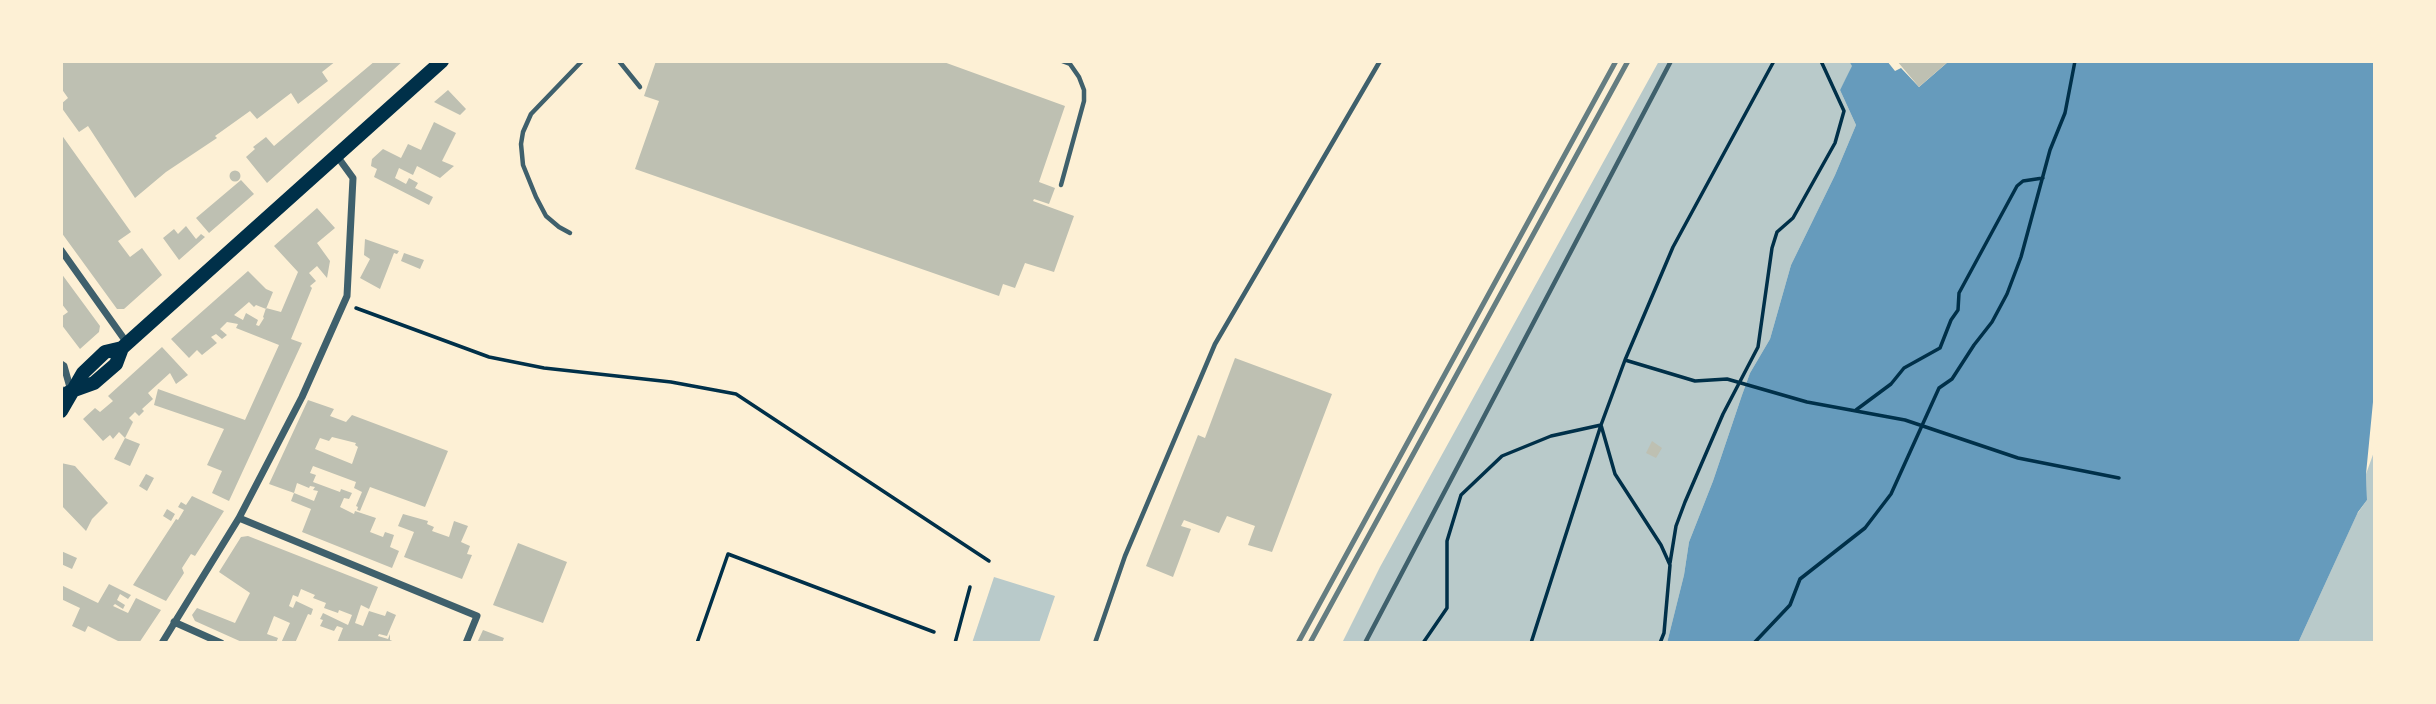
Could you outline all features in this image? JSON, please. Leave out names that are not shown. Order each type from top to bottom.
[{"type":"main road","points":[[61,411],[64,392],[105,352],[124,345],[442,61]]},
{"type":"street","points":[[162,643],[239,518],[302,397],[347,296],[353,178],[337,156]]},
{"type":"street","points":[[61,250],[124,345]]},
{"type":"street","points":[[61,364],[64,392]]},
{"type":"street","points":[[239,518],[477,616],[466,643]]},
{"type":"street","points":[[174,622],[220,643]]},
{"type":"lane","points":[[570,233],[546,216],[523,164],[521,144],[531,114],[582,61]]},
{"type":"lane","points":[[619,61],[640,86]]},
{"type":"lane","points":[[1061,185],[1084,101],[1080,77],[1070,64],[1062,61]]},
{"type":"lane","points":[[1094,643],[1125,556],[1215,344],[1380,61]]},
{"type":"lane","points":[[1365,643],[1671,61]]},
{"type":"path","points":[[1531,643],[1601,425],[1625,360],[1673,247],[1774,61]]},
{"type":"path","points":[[1660,643],[1676,526],[1723,414],[1743,383],[1758,347],[1772,248],[1777,232],[1793,218],[1835,144],[1844,111],[1821,61]]},
{"type":"path","points":[[1754,643],[1790,605],[1800,579],[1865,528],[1891,494],[1939,388],[1952,379],[1992,322],[2007,294],[2021,257],[2050,150],[2065,113],[2076,61]]},
{"type":"path","points":[[1856,410],[1891,384],[1904,368],[1940,348],[1958,310],[1959,293],[2017,186],[2022,181],[2043,178]]},
{"type":"path","points":[[344,304],[489,358],[544,368],[671,382],[736,394],[989,561]]},
{"type":"path","points":[[1625,360],[1695,381],[1727,379],[1807,401],[1922,425],[1959,440],[2018,458],[2119,478]]},
{"type":"path","points":[[1601,425],[1615,474],[1661,545],[1670,565]]},
{"type":"path","points":[[1423,643],[1447,608],[1447,541],[1461,495],[1502,456],[1551,436],[1601,425]]},
{"type":"path","points":[[697,643],[728,554],[934,632]]},
{"type":"path","points":[[956,643],[970,587]]},
{"type":"shaded area","points":[[1659,61],[1849,61],[1853,66],[1840,90],[1856,125],[1791,265],[1770,339],[1750,373],[1689,542],[1684,575],[1667,643],[1342,643],[1380,567]]},
{"type":"shaded area","points":[[2375,449],[2375,643],[2298,643],[2357,514],[2367,500],[2366,474]]},
{"type":"shaded area","points":[[994,577],[1055,596],[1039,643],[972,643]]},
{"type":"water","points":[[1849,61],[1887,61],[1895,71],[1901,68],[1919,87],[1949,61],[2375,61],[2375,321],[2373,402],[2366,474],[2367,500],[2358,512],[2298,643],[1667,643],[1684,575],[1689,542],[1750,373],[1770,339],[1791,265],[1856,125],[1840,90],[1852,66]]},
{"type":"building","points":[[61,61],[336,61],[322,72],[328,81],[298,104],[291,93],[257,119],[250,111],[135,198],[88,126],[79,132],[61,107],[68,98],[61,88]]},
{"type":"building","points":[[375,61],[403,61],[267,183],[246,157],[255,149],[253,147],[266,137],[274,146]]},
{"type":"building","points":[[656,61],[941,61],[1065,106],[1039,182],[1055,188],[1049,204],[1034,199],[1033,201],[1074,216],[1054,272],[1025,263],[1015,288],[1003,284],[999,296],[635,169],[659,101],[644,96]]},
{"type":"building","points":[[1897,61],[1949,61],[1919,87]]},
{"type":"building","points":[[448,90],[466,109],[460,115],[434,102]]},
{"type":"building","points":[[434,122],[456,133],[442,161],[454,166],[440,178],[417,166],[413,175],[399,168],[395,178],[406,184],[409,178],[418,183],[415,188],[433,197],[429,205],[374,177],[377,169],[371,166],[372,159],[383,149],[401,158],[408,144],[421,150]]},
{"type":"building","points":[[61,134],[131,232],[118,241],[130,257],[142,248],[162,275],[124,309],[117,309],[61,232]]},
{"type":"building","points":[[235,171],[239,172],[239,180],[235,181],[231,180],[230,176],[231,172]]},
{"type":"building","points":[[241,180],[254,194],[209,233],[196,218]]},
{"type":"building","points":[[317,208],[335,228],[317,243],[330,261],[327,278],[317,266],[309,273],[316,281],[310,286],[312,288],[291,339],[302,343],[229,501],[212,493],[222,471],[207,465],[224,429],[154,405],[158,389],[245,420],[279,345],[236,328],[238,324],[227,322],[220,329],[227,335],[222,339],[216,334],[211,337],[217,343],[202,355],[197,350],[189,358],[171,339],[248,271],[266,289],[273,292],[266,308],[281,312],[298,272],[274,246]],"holes":[[[249,302],[254,307],[256,305],[266,309],[259,326],[256,325],[258,320],[246,313],[243,320],[234,315]]]},
{"type":"building","points":[[186,226],[196,239],[201,234],[205,237],[179,260],[163,238],[174,229],[178,234]]},
{"type":"building","points":[[365,239],[399,251],[394,253],[380,289],[360,278],[370,259],[364,255]]},
{"type":"building","points":[[404,253],[424,260],[420,269],[401,261]]},
{"type":"building","points":[[61,273],[100,326],[99,332],[80,349],[61,324],[61,317],[68,312],[61,303]]},
{"type":"building","points":[[162,347],[188,375],[176,384],[170,373],[148,393],[153,399],[142,409],[144,411],[139,416],[135,412],[129,418],[133,422],[125,438],[119,432],[113,439],[110,435],[103,441],[83,419],[95,408],[100,412],[113,401],[108,396]]},
{"type":"building","points":[[1235,358],[1332,394],[1272,552],[1248,545],[1255,526],[1227,516],[1219,533],[1184,520],[1181,526],[1191,529],[1173,577],[1146,566],[1198,435],[1205,438]]},
{"type":"building","points":[[308,400],[334,409],[330,416],[346,422],[352,415],[448,451],[425,507],[370,487],[360,511],[357,510],[362,492],[354,488],[356,482],[313,466],[310,473],[316,475],[313,482],[340,492],[341,489],[352,493],[349,499],[344,498],[340,507],[354,514],[355,511],[376,518],[370,532],[383,537],[385,532],[394,535],[390,547],[399,551],[392,568],[302,532],[311,509],[291,501],[294,493],[269,484]],"holes":[[[332,437],[356,443],[358,447],[352,464],[315,449],[320,438],[329,441]],[[297,483],[309,488],[315,487],[313,490],[318,491],[314,501],[294,493]]]},
{"type":"building","points":[[125,438],[140,444],[130,466],[114,459]]},
{"type":"building","points":[[1652,441],[1662,448],[1656,458],[1646,453]]},
{"type":"building","points":[[61,463],[75,466],[108,503],[92,519],[86,531],[61,505]]},
{"type":"building","points":[[146,474],[154,478],[147,491],[139,486]]},
{"type":"building","points":[[192,496],[224,511],[195,556],[191,554],[182,568],[184,573],[166,601],[133,585],[184,510],[178,507],[181,502],[186,505]]},
{"type":"building","points":[[167,509],[175,514],[171,521],[163,516]]},
{"type":"building","points":[[403,514],[428,521],[427,524],[434,527],[432,531],[449,537],[454,521],[468,526],[461,542],[470,546],[467,554],[472,555],[462,579],[404,557],[414,532],[398,526]]},
{"type":"building","points":[[248,536],[378,587],[369,609],[361,605],[355,623],[363,626],[369,611],[385,616],[387,611],[396,615],[387,636],[378,636],[388,639],[390,634],[390,640],[397,643],[337,643],[343,628],[337,626],[334,631],[320,626],[323,613],[348,625],[352,615],[324,608],[326,603],[301,589],[298,597],[293,595],[289,606],[293,608],[296,601],[313,609],[295,643],[281,643],[290,623],[274,616],[267,634],[278,638],[276,643],[244,643],[195,621],[192,615],[197,608],[235,623],[250,593],[219,572],[241,537]]},
{"type":"building","points":[[518,543],[567,562],[543,623],[493,605]]},
{"type":"building","points":[[61,551],[77,558],[72,569],[61,564]]},
{"type":"building","points":[[109,584],[131,595],[128,599],[120,594],[117,600],[125,605],[123,609],[115,604],[113,606],[128,613],[136,598],[161,610],[139,643],[122,643],[88,626],[85,632],[72,626],[80,608],[61,599],[61,585],[98,603]]},
{"type":"building","points":[[483,630],[504,638],[502,643],[477,643]]},
{"type":"railway","points":[[1298,643],[1616,61]]},
{"type":"railway","points":[[1310,643],[1628,61]]}]
